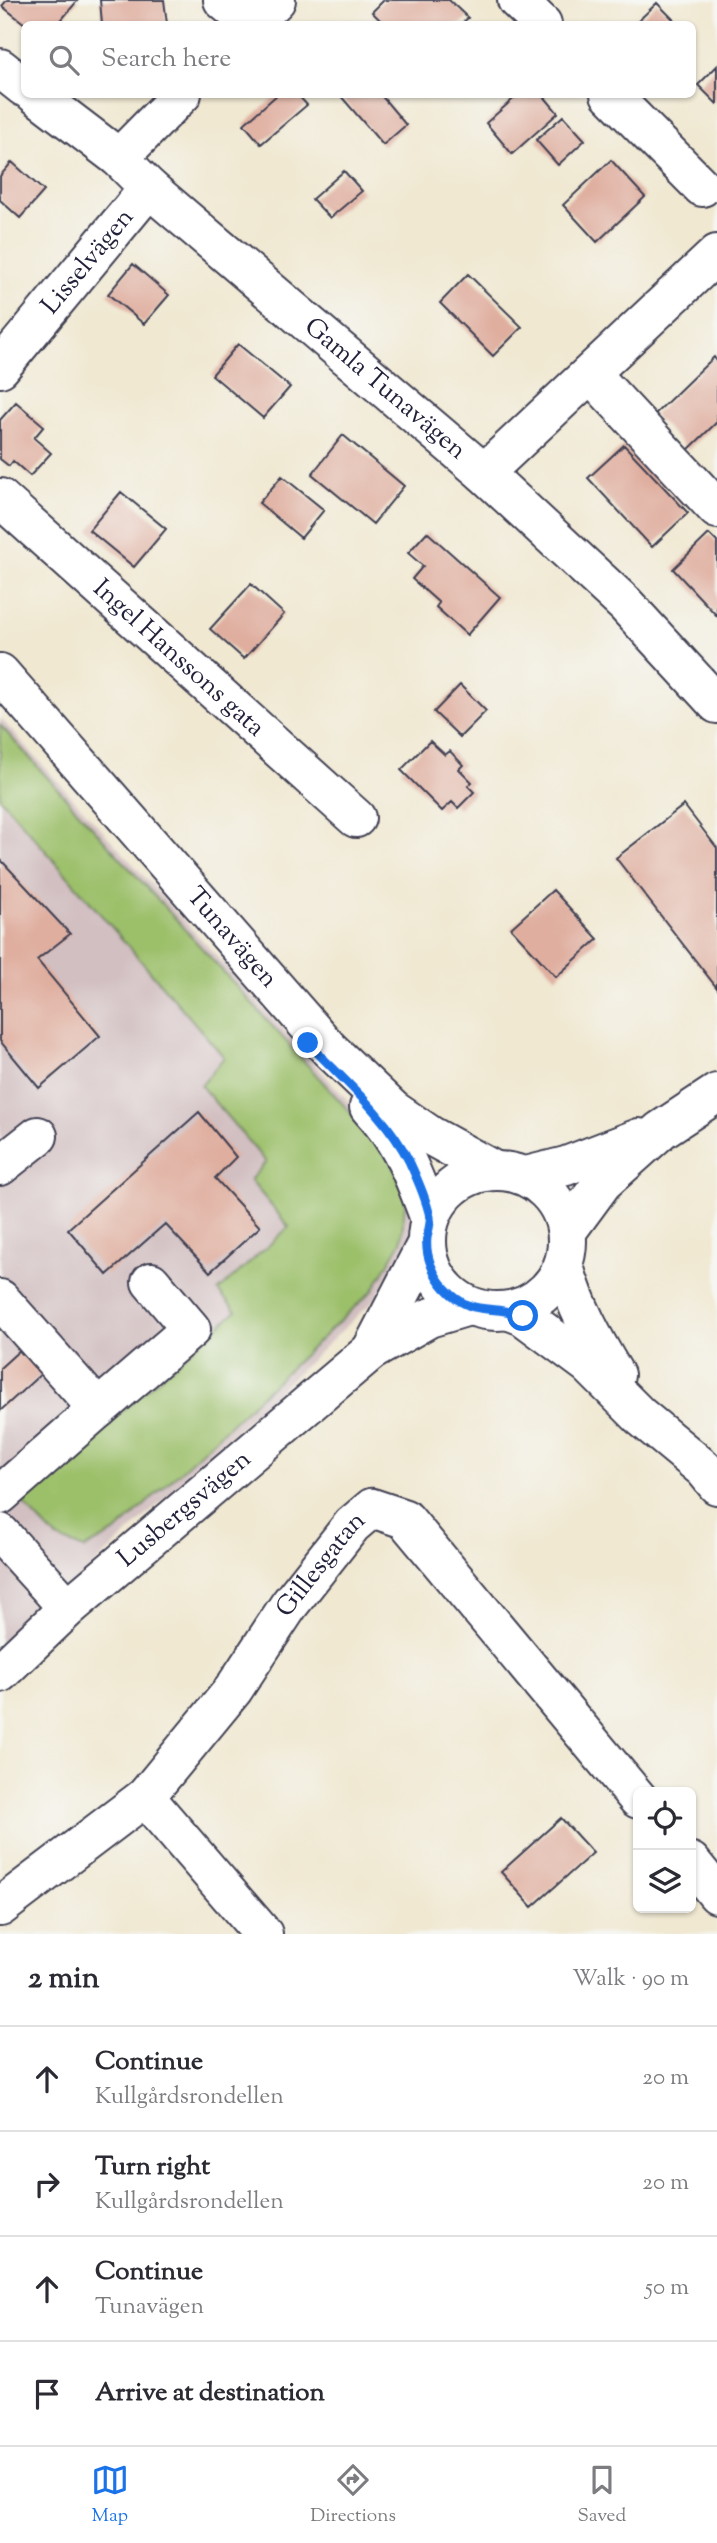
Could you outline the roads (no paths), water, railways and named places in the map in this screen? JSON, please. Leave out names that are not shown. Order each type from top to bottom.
[{"type":"street","points":[[223,0],[248,21]]},
{"type":"street","points":[[254,21],[275,0]]},
{"type":"street","points":[[517,0],[538,21]]},
{"type":"street","points":[[0,68],[21,85]]},
{"type":"street","name":"Gamla Tunavägen","points":[[40,98],[119,158],[149,188],[484,473],[625,604],[717,704]]},
{"type":"street","points":[[119,158],[178,98]]},
{"type":"street","points":[[614,98],[702,187]]},
{"type":"street","name":"Lisselvägen","points":[[0,368],[149,188]]},
{"type":"street","points":[[484,473],[717,254]]},
{"type":"street","points":[[591,374],[710,488]]},
{"type":"street","name":"Ingel Hanssons gata","points":[[0,498],[356,818]]},
{"type":"street","name":"Tunavägen","points":[[0,673],[329,1049],[393,1110],[430,1136],[510,1173]]},
{"type":"street","name":"Tunavägen","points":[[0,697],[308,1043],[382,1121],[408,1160],[428,1231]]},
{"type":"street","points":[[661,1130],[566,1166],[473,1175],[454,1185],[440,1200],[428,1231],[433,1271],[455,1298],[470,1306],[490,1311],[510,1311],[528,1305],[544,1294],[557,1279],[566,1249],[603,1182],[661,1130],[717,1093]]},
{"type":"street","points":[[0,1166],[38,1136]]},
{"type":"street","points":[[510,1173],[546,1190],[560,1208],[572,1296],[640,1416]]},
{"type":"street","name":"Lusbergsvägen","points":[[371,1351],[428,1231]]},
{"type":"street","points":[[0,1495],[191,1329],[151,1282]]},
{"type":"street","points":[[0,1299],[98,1409]]},
{"type":"street","name":"Lusbergsvägen","points":[[0,1673],[68,1608],[371,1351],[429,1318],[470,1306]]},
{"type":"street","points":[[510,1311],[523,1316],[589,1365],[640,1416],[704,1469],[717,1485]]},
{"type":"street","name":"Gillesgatan","points":[[0,1907],[145,1797],[233,1690],[289,1605],[352,1525],[372,1508],[405,1518],[633,1793]]},
{"type":"street","points":[[0,1533],[68,1608]]},
{"type":"street","points":[[145,1797],[263,1934]]},
{"type":"street","points":[[696,1868],[717,1894]]}]
